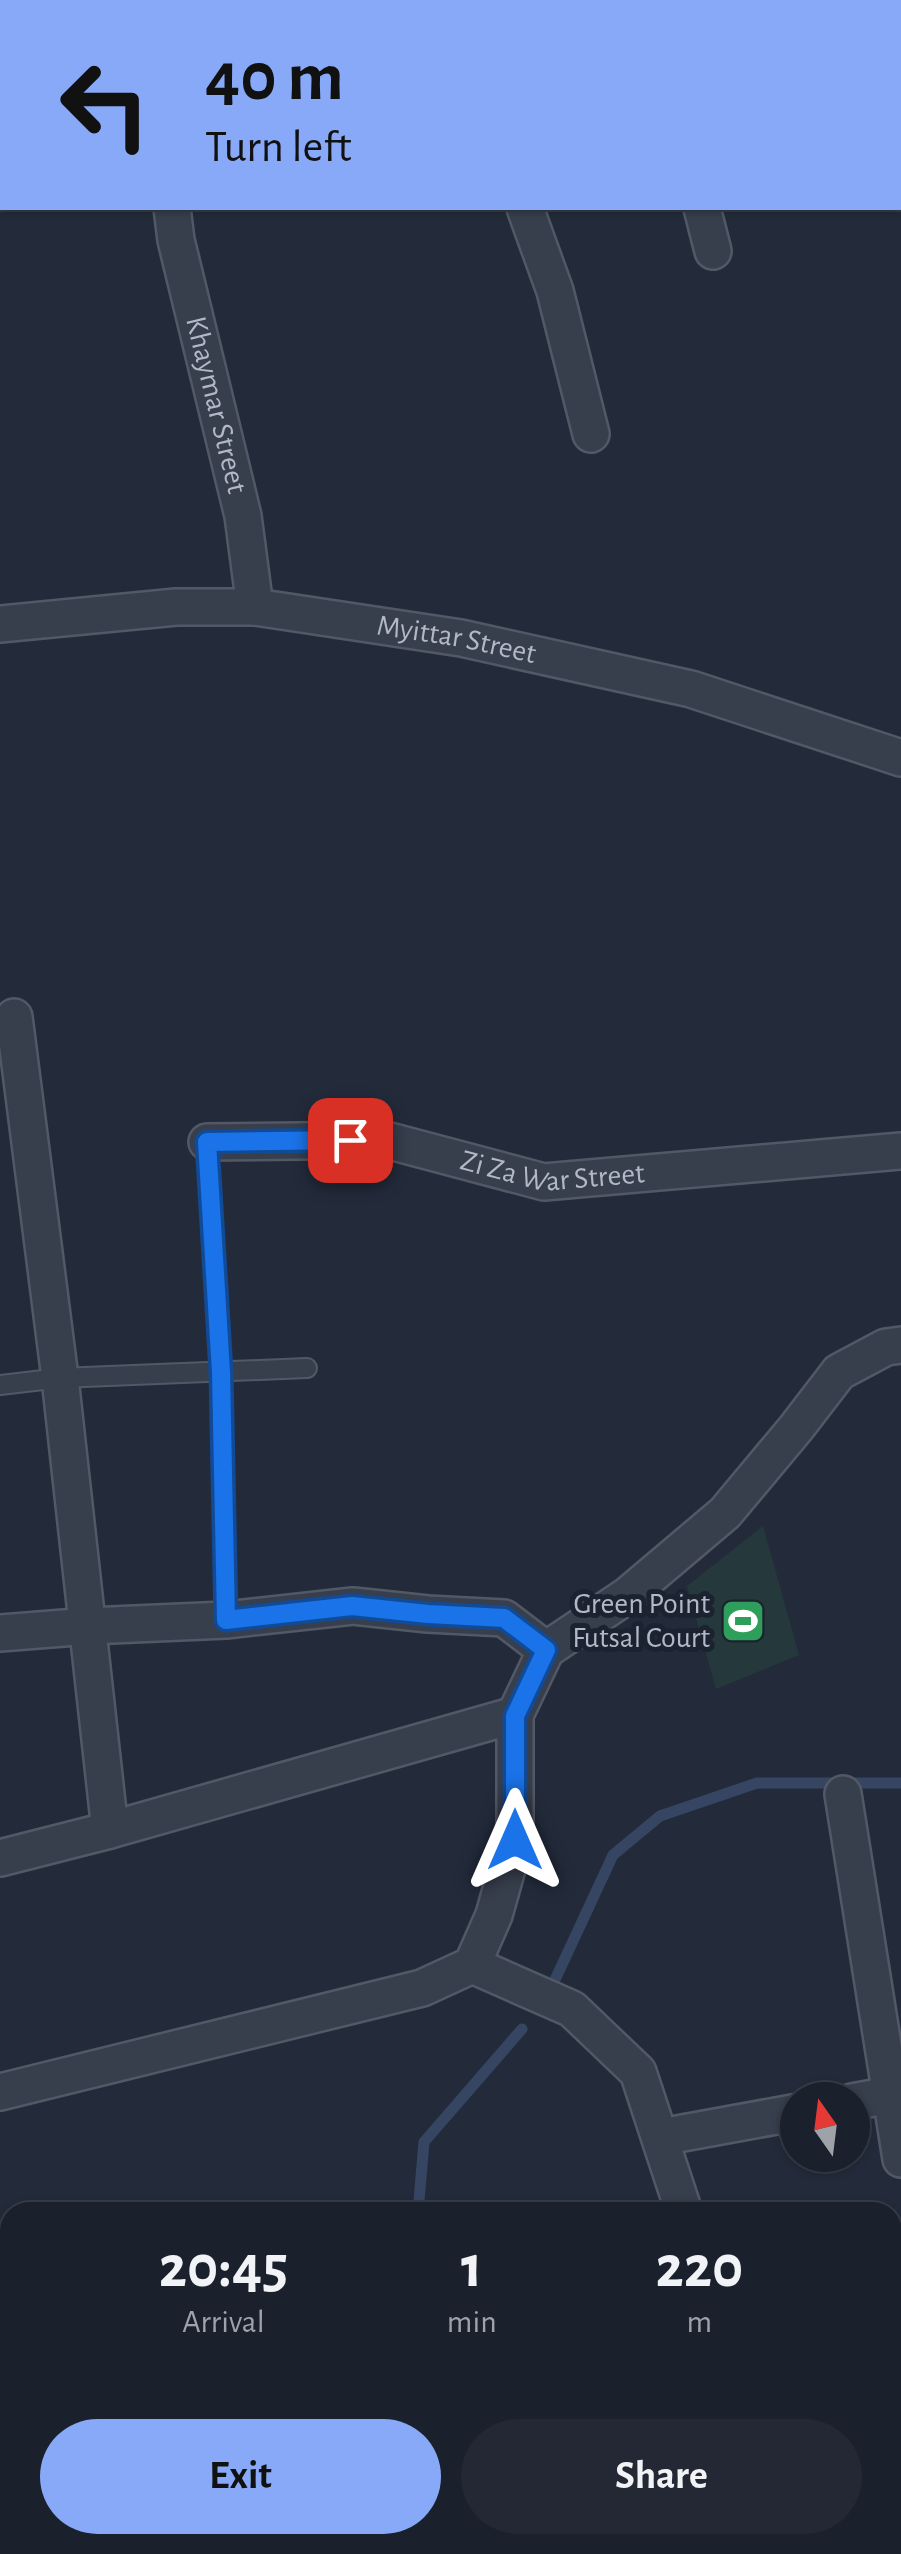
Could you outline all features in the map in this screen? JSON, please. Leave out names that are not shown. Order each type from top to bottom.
[{"type":"street","name":"Khaymar Street","points":[[172,210],[176,240],[243,516],[254,606]]},
{"type":"street","points":[[526,210],[555,291],[591,434]]},
{"type":"street","points":[[703,210],[713,251]]},
{"type":"street","name":"Myittar Street","points":[[0,624],[176,606],[254,606],[461,638],[691,689],[901,758]]},
{"type":"street","points":[[14,1017],[60,1378],[110,1830]]},
{"type":"street","name":"Zi Za War Street","points":[[207,1142],[386,1140],[544,1182],[901,1151]]},
{"type":"street","points":[[0,2092],[422,1988],[472,1964],[494,1915],[515,1840],[515,1716],[546,1650],[628,1594],[724,1513],[839,1372],[886,1348],[901,1345]]},
{"type":"street","points":[[0,1633],[226,1620],[352,1606],[504,1618],[546,1650]]},
{"type":"street","points":[[0,1858],[515,1716]]},
{"type":"street","points":[[843,1794],[896,2094],[901,2159]]},
{"type":"street","points":[[472,1964],[572,2010],[638,2072],[681,2202]]},
{"type":"street","points":[[870,2099],[896,2094]]},
{"type":"street","points":[[661,2137],[780,2115]]},
{"type":"lane","points":[[207,1142],[221,1372],[226,1620]]},
{"type":"lane","points":[[0,1386],[60,1378],[306,1368]]},
{"type":"green space","name":"Green Point Futsal Court","points":[[763,1526],[799,1655],[716,1689],[687,1586]]},
{"type":"waterway","points":[[554,1982],[613,1855],[660,1816],[757,1783],[901,1783]]},
{"type":"waterway","points":[[419,2202],[424,2142],[522,2029]]},
{"type":"place","name":"Green Point Futsal Court","points":[[743,1621]]},
{"type":"route","points":[[350,1140],[207,1142],[221,1372],[226,1620],[352,1606],[504,1618],[546,1650],[515,1716],[515,1840]]}]
